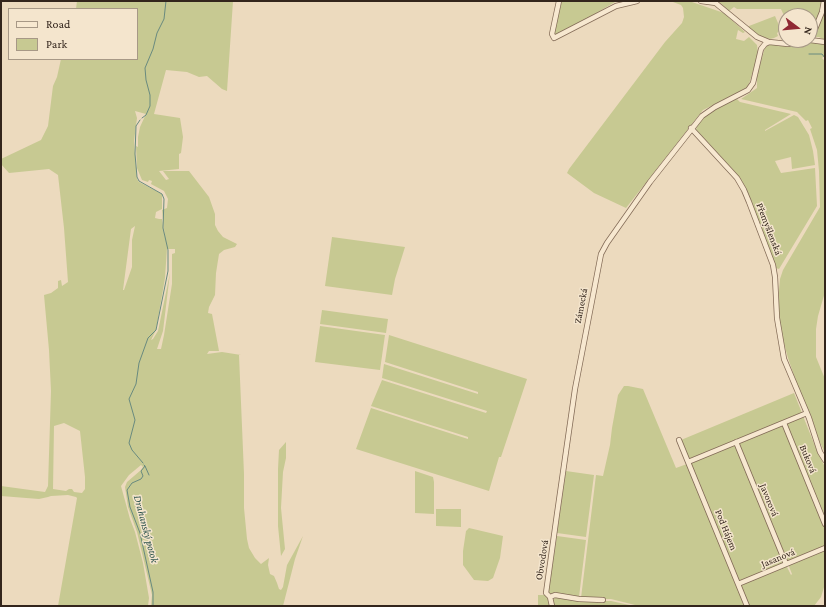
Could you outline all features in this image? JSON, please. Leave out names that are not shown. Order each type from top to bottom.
[{"type":"street","points":[[559,1],[552,34],[554,38],[616,6],[638,1]]},
{"type":"street","points":[[701,1],[715,2],[757,37],[769,42],[778,43]]},
{"type":"street","points":[[818,22],[824,1]]},
{"type":"street","points":[[691,128],[706,113],[748,90],[753,83],[761,49],[757,37]]},
{"type":"street","points":[[761,49],[769,42]]},
{"type":"street","name":"Přemyšlenská","points":[[691,128],[737,178],[749,202],[773,265],[776,278],[777,318],[781,349],[820,452],[825,460]]},
{"type":"street","name":"Zámecká","points":[[557,514],[575,389],[601,254],[607,243],[650,182],[691,128]]},
{"type":"street","points":[[688,462],[806,413]]},
{"type":"street","name":"Buková","points":[[784,423],[825,524]]},
{"type":"street","name":"Pod Hájem","points":[[679,440],[747,606]]},
{"type":"street","name":"Javorová","points":[[736,442],[786,564]]},
{"type":"street","name":"Obvodová","points":[[552,606],[550,597],[546,593],[557,514]]},
{"type":"street","name":"Jasanová","points":[[738,584],[825,548]]},
{"type":"street","points":[[550,597],[555,595],[579,599],[604,600]]},
{"type":"green space","points":[[77,1],[233,1],[227,91],[222,89],[207,76],[199,77],[187,72],[166,70],[154,114],[180,118],[183,137],[181,153],[179,154],[179,169],[159,171],[166,180],[169,179],[163,171],[189,171],[209,197],[215,214],[215,225],[218,231],[223,237],[237,244],[235,247],[224,250],[219,254],[215,295],[209,307],[208,313],[212,314],[219,351],[209,351],[207,354],[222,352],[241,355],[239,355],[244,508],[247,539],[249,548],[261,564],[269,558],[268,565],[270,574],[274,576],[279,589],[281,590],[283,587],[287,565],[303,536],[295,559],[283,606],[151,606],[152,595],[137,532],[128,507],[125,487],[127,482],[141,470],[143,467],[141,465],[129,475],[121,486],[143,563],[149,598],[148,606],[58,606],[77,498],[68,495],[51,496],[39,499],[1,496],[1,486],[45,492],[48,486],[51,391],[44,295],[51,293],[58,288],[58,281],[61,280],[62,286],[68,282],[58,175],[49,169],[9,173],[1,164],[1,159],[41,140],[48,126],[53,86],[57,77],[61,60],[138,60],[138,8],[76,8]],"holes":[[[135,111],[146,114],[140,127],[138,147],[136,146],[137,168],[142,180],[148,182],[149,180],[152,181],[151,184],[164,191],[168,199],[167,208],[162,210],[165,238],[162,219],[155,218],[156,212],[162,209],[162,194],[139,182],[137,179],[134,141],[137,118]],[[135,226],[132,240],[132,267],[123,290],[131,229]],[[167,248],[175,249],[175,253],[172,254],[172,284],[161,349],[157,349],[163,331],[170,273],[158,331],[151,340],[156,330],[165,278]],[[64,423],[80,431],[85,477],[85,489],[82,493],[74,492],[72,489],[66,491],[53,489],[54,426]]]},
{"type":"green space","points":[[562,1],[615,2],[556,37],[553,32]]},
{"type":"green space","points":[[689,1],[724,13],[745,32],[743,33],[738,30],[736,39],[744,41],[749,37],[757,45],[758,54],[750,81],[747,88],[703,110],[626,208],[594,193],[567,173],[665,42],[682,23],[684,17],[683,8],[681,5],[673,2]]},
{"type":"green space","points":[[823,1],[818,17],[818,8],[737,9],[734,7],[729,11],[719,2]]},
{"type":"green space","points":[[825,7],[825,40],[818,37],[818,24]]},
{"type":"green space","points":[[775,16],[778,23],[778,36],[770,39],[758,36],[748,28],[749,26]]},
{"type":"green space","points":[[818,41],[825,45],[825,56],[822,58],[825,61],[825,292],[816,329],[816,357],[825,379],[825,453],[811,416],[796,385],[797,384],[782,336],[778,302],[780,279],[783,270],[820,207],[817,150],[810,129],[812,128],[808,120],[806,121],[797,112],[741,99],[757,88],[757,76],[765,47],[771,44],[778,45],[778,48],[818,48]]},
{"type":"green space","points":[[737,99],[740,102],[791,114],[765,131],[794,115],[798,117],[809,135],[813,151],[815,165],[792,169],[791,157],[775,161],[781,173],[815,168],[817,206],[779,269],[776,268],[754,214],[749,195],[743,183],[736,173],[696,130],[697,126],[706,115],[724,104]]},
{"type":"green space","points":[[332,237],[405,247],[395,279],[392,295],[325,286]]},
{"type":"green space","points":[[322,310],[388,319],[386,333],[320,324]]},
{"type":"green space","points":[[320,326],[385,335],[380,370],[315,362]]},
{"type":"green space","points":[[389,335],[527,379],[501,457],[499,457],[489,491],[356,449],[371,408],[468,439],[468,437],[371,406],[382,380],[486,413],[487,411],[382,378],[384,364],[478,394],[478,392],[385,362]]},
{"type":"green space","points":[[624,386],[643,389],[676,468],[687,464],[745,605],[639,606],[611,599],[581,598],[596,475],[603,476],[610,445],[618,395]]},
{"type":"green space","points":[[794,393],[802,413],[689,459],[681,440]]},
{"type":"green space","points":[[803,416],[825,467],[825,518],[786,423]]},
{"type":"green space","points":[[783,425],[825,526],[825,547],[787,563],[738,443]]},
{"type":"green space","points":[[286,442],[286,458],[283,472],[281,508],[285,549],[281,556],[278,526],[278,469],[279,450]]},
{"type":"green space","points":[[735,444],[784,564],[739,582],[690,463]]},
{"type":"green space","points":[[415,471],[433,477],[434,514],[415,513]]},
{"type":"green space","points":[[566,471],[594,475],[586,537],[557,533]]},
{"type":"green space","points":[[436,509],[461,509],[461,527],[436,526]]},
{"type":"green space","points":[[469,528],[503,536],[500,558],[493,578],[488,581],[474,580],[463,565],[463,551],[466,531]]},
{"type":"green space","points":[[557,536],[586,540],[579,597],[548,593]]},
{"type":"green space","points":[[825,549],[825,584],[821,597],[814,606],[749,606],[740,586],[742,583],[786,565],[791,575],[792,574],[788,564]]},
{"type":"green space","points":[[538,595],[545,595],[550,602],[550,606],[538,606]]},
{"type":"green space","points":[[557,596],[596,601],[611,601],[634,606],[553,606],[553,600]]},
{"type":"waterway","name":"Drahanský potok","points":[[142,118],[146,115],[150,106],[150,95],[146,80],[145,68],[153,49],[157,33],[164,19],[166,1]]},
{"type":"waterway","points":[[809,54],[822,54],[825,58]]},
{"type":"waterway","name":"Drahanský potok","points":[[140,120],[136,126],[135,154],[137,177],[139,181],[162,194],[164,199],[163,228],[168,250],[168,271],[156,330],[148,338],[139,363],[136,384],[129,399],[135,420],[129,443],[132,450],[143,463]]},
{"type":"waterway","name":"Drahanský potok","points":[[144,465],[145,466],[141,471],[143,476],[141,479],[132,483],[127,490],[130,507],[140,533],[153,592],[153,606]]},
{"type":"waterway","points":[[145,466],[149,475]]}]
